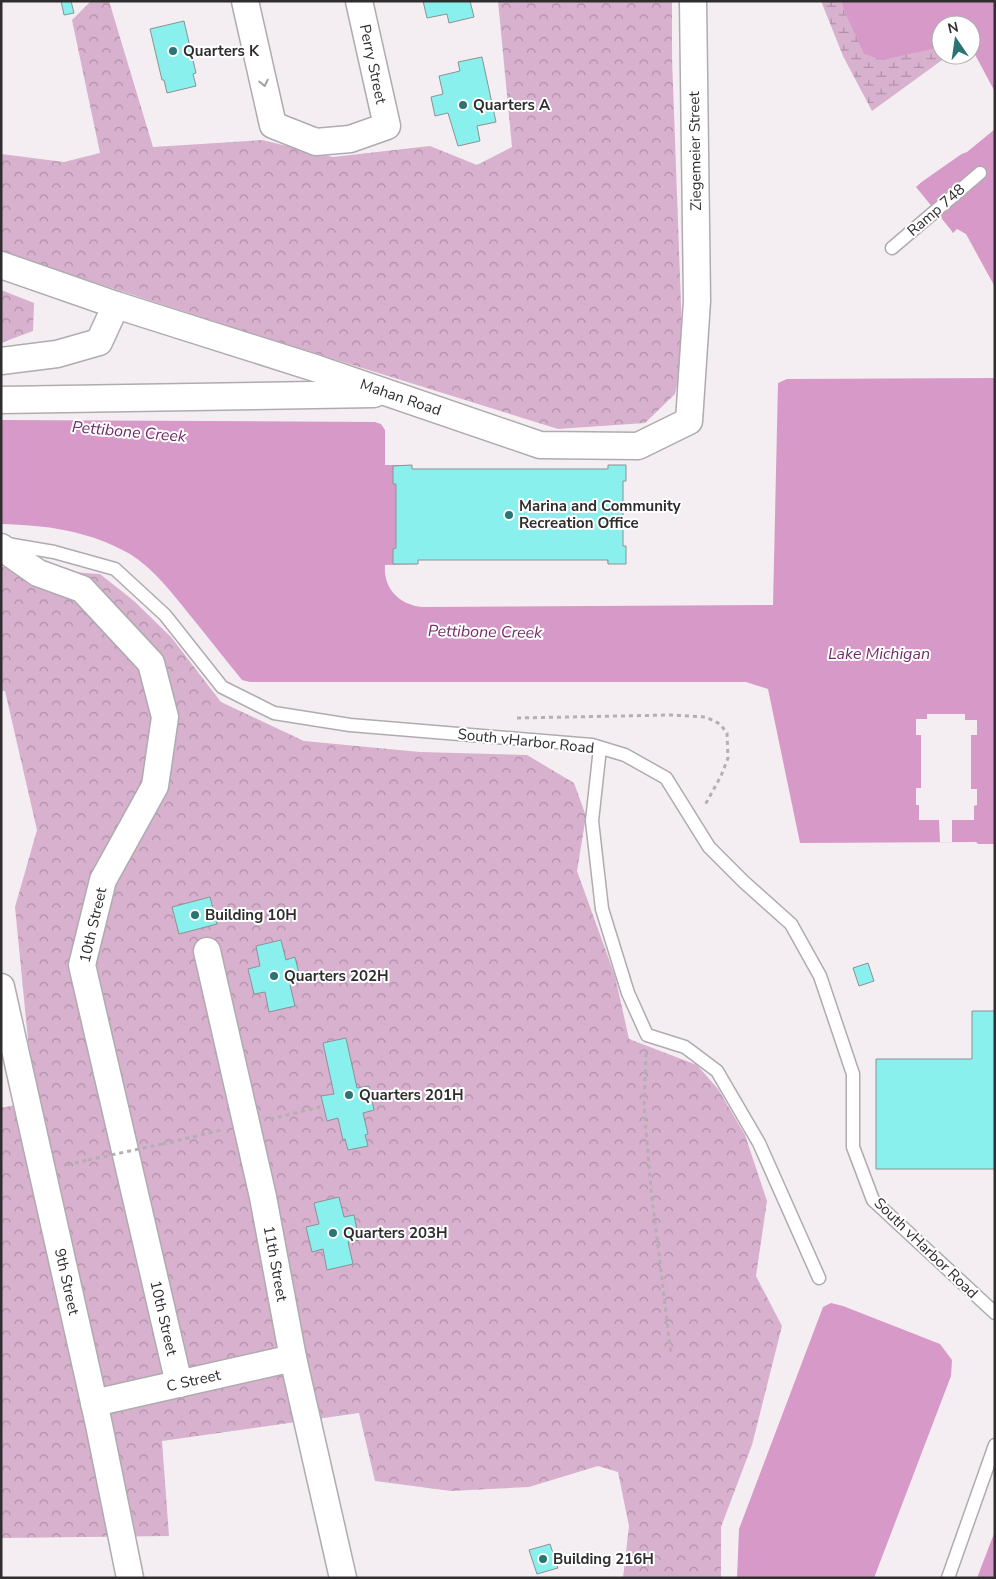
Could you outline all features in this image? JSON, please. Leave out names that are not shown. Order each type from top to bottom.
[{"type":"street","name":"Perry Street","points":[[245,1],[273,125],[316,142],[350,139],[387,126],[360,1]]},
{"type":"street","name":"Ziegemeier Street","points":[[693,1],[697,301]]},
{"type":"street","name":"Mahan Road","points":[[1,265],[116,305],[392,394],[540,445],[638,446],[689,421],[697,301]]},
{"type":"street","points":[[1,361],[58,354],[99,342],[116,305]]},
{"type":"street","points":[[1,400],[392,394]]},
{"type":"street","name":"10th Street","points":[[1,547],[38,573],[82,589],[151,663],[165,717],[155,786],[104,880],[82,965],[179,1384]]},
{"type":"street","name":"11th Street","points":[[207,951],[263,1197],[294,1358],[343,1578]]},
{"type":"street","name":"9th Street","points":[[1,987],[12,1085],[94,1403],[130,1578]]},
{"type":"street","name":"C Street","points":[[94,1403],[294,1358]]},
{"type":"lane","name":"Ramp 748","points":[[892,248],[980,173]]},
{"type":"lane","name":"South vHarbor Road","points":[[1,543],[54,552],[115,568],[165,615],[222,687],[274,713],[350,725],[592,746],[625,755],[666,778],[709,847],[744,882],[791,924],[820,976],[853,1074],[852,1148],[873,1200],[995,1313]]},
{"type":"lane","points":[[600,748],[592,821],[602,909],[628,993],[647,1035],[684,1047],[717,1071],[759,1143],[819,1278]]},
{"type":"lane","points":[[948,1578],[995,1445]]},
{"type":"path","points":[[647,1035],[644,1106],[651,1189],[670,1354]]},
{"type":"path","points":[[265,1120],[320,1107]]},
{"type":"path","points":[[88,1160],[226,1130]]},
{"type":"green space","points":[[91,1],[109,1],[153,147],[262,140],[333,157],[430,146],[477,165],[512,147],[498,1],[672,1],[672,58],[683,359],[675,394],[645,423],[558,429],[253,334],[1,252],[1,154],[64,162],[100,153],[72,20]]},
{"type":"green space","points":[[821,1],[973,1],[954,15],[931,15],[931,65],[935,65],[872,111],[843,56]]},
{"type":"green space","points":[[1,290],[34,303],[33,331],[1,343]]},
{"type":"green space","points":[[1,567],[100,574],[134,601],[171,637],[221,702],[304,741],[420,752],[527,755],[574,783],[586,816],[577,871],[615,976],[629,1039],[697,1065],[718,1089],[745,1135],[767,1201],[756,1276],[782,1326],[752,1445],[721,1527],[721,1578],[623,1578],[629,1526],[618,1472],[598,1466],[529,1487],[451,1491],[375,1481],[359,1413],[162,1441],[169,1536],[1,1538],[1,1108],[34,1101],[15,907],[37,830],[5,691],[1,691]]},
{"type":"water","points":[[842,1],[995,1],[995,92],[981,65],[981,15],[931,15],[931,49],[882,60],[864,54],[844,10]]},
{"type":"water","points":[[995,129],[995,329],[960,245],[951,230],[916,187],[945,160],[967,152]]},
{"type":"water","name":"Lake Michigan","points":[[995,378],[995,844],[978,844],[976,842],[800,843],[768,689],[746,682],[250,682],[242,680],[162,582],[130,554],[99,540],[67,531],[35,526],[1,524],[1,420],[375,422],[381,424],[385,430],[385,465],[412,465],[412,469],[608,469],[608,465],[626,465],[626,481],[623,481],[623,546],[626,546],[626,564],[608,564],[607,560],[418,560],[418,564],[385,565],[385,574],[390,588],[394,594],[407,603],[422,607],[773,605],[778,383],[787,379]]},
{"type":"water","points":[[831,1303],[940,1344],[952,1360],[951,1376],[874,1578],[737,1578],[739,1529],[823,1307]]},
{"type":"water","points":[[995,1531],[995,1578],[977,1578]]},
{"type":"pier","points":[[964,150],[963,153],[913,188],[943,158]]},
{"type":"pier","points":[[957,229],[966,234],[995,287],[995,331],[992,330],[958,246],[951,235]]},
{"type":"pier","points":[[927,714],[965,714],[965,720],[977,720],[977,735],[971,735],[971,789],[977,789],[977,805],[974,806],[974,820],[952,820],[952,842],[940,842],[939,820],[919,820],[919,805],[916,805],[916,788],[921,788],[921,735],[916,735],[916,719],[927,719]]},
{"type":"building","points":[[61,1],[71,1],[74,13],[64,15]]},
{"type":"building","points":[[423,1],[470,1],[474,17],[449,23],[447,14],[427,18]]},
{"type":"building","name":"Quarters K","points":[[184,21],[196,73],[193,74],[196,86],[167,93],[150,29]]},
{"type":"building","name":"Quarters A","points":[[482,57],[496,122],[477,126],[480,141],[458,146],[448,113],[435,116],[431,97],[443,94],[439,76],[460,71],[458,62]]},
{"type":"building","name":"Marina and Community Recreation Office","points":[[412,465],[412,469],[608,469],[608,465],[626,465],[626,481],[623,481],[623,546],[626,546],[626,564],[608,564],[608,560],[418,560],[418,564],[393,564],[393,549],[396,548],[396,484],[393,484],[393,466]]},
{"type":"building","name":"Building 10H","points":[[210,897],[217,924],[179,934],[172,907]]},
{"type":"building","name":"Quarters 202H","points":[[281,940],[286,960],[295,957],[301,982],[290,985],[295,1006],[269,1012],[265,992],[254,994],[248,969],[260,966],[256,946]]},
{"type":"building","points":[[868,963],[874,981],[859,986],[853,968]]},
{"type":"building","points":[[972,1011],[995,1011],[995,1169],[876,1169],[876,1059],[972,1059]]},
{"type":"building","name":"Quarters 201H","points":[[346,1038],[357,1088],[369,1086],[374,1110],[363,1113],[368,1134],[365,1135],[368,1146],[348,1150],[345,1139],[343,1140],[338,1118],[327,1121],[321,1096],[334,1094],[323,1043]]},
{"type":"building","name":"Quarters 203H","points":[[339,1197],[344,1217],[354,1215],[359,1240],[348,1242],[353,1264],[327,1270],[323,1249],[312,1252],[306,1227],[319,1224],[314,1203]]},
{"type":"building","name":"Building 216H","points":[[550,1544],[558,1568],[537,1574],[529,1550]]},
{"type":"place","name":"Quarters K","points":[[173,51]]},
{"type":"place","name":"Quarters A","points":[[463,105]]},
{"type":"place","name":"Marina and Community Recreation Office","points":[[509,515]]},
{"type":"place","name":"Building 10H","points":[[195,915]]},
{"type":"place","name":"Quarters 202H","points":[[274,976]]},
{"type":"place","name":"Quarters 201H","points":[[349,1095]]},
{"type":"place","name":"Quarters 203H","points":[[333,1233]]},
{"type":"place","name":"Building 216H","points":[[543,1559]]},
{"type":"water label","name":"Pettibone Creek","points":[[129,432]]},
{"type":"water label","name":"Pettibone Creek","points":[[485,632]]}]
